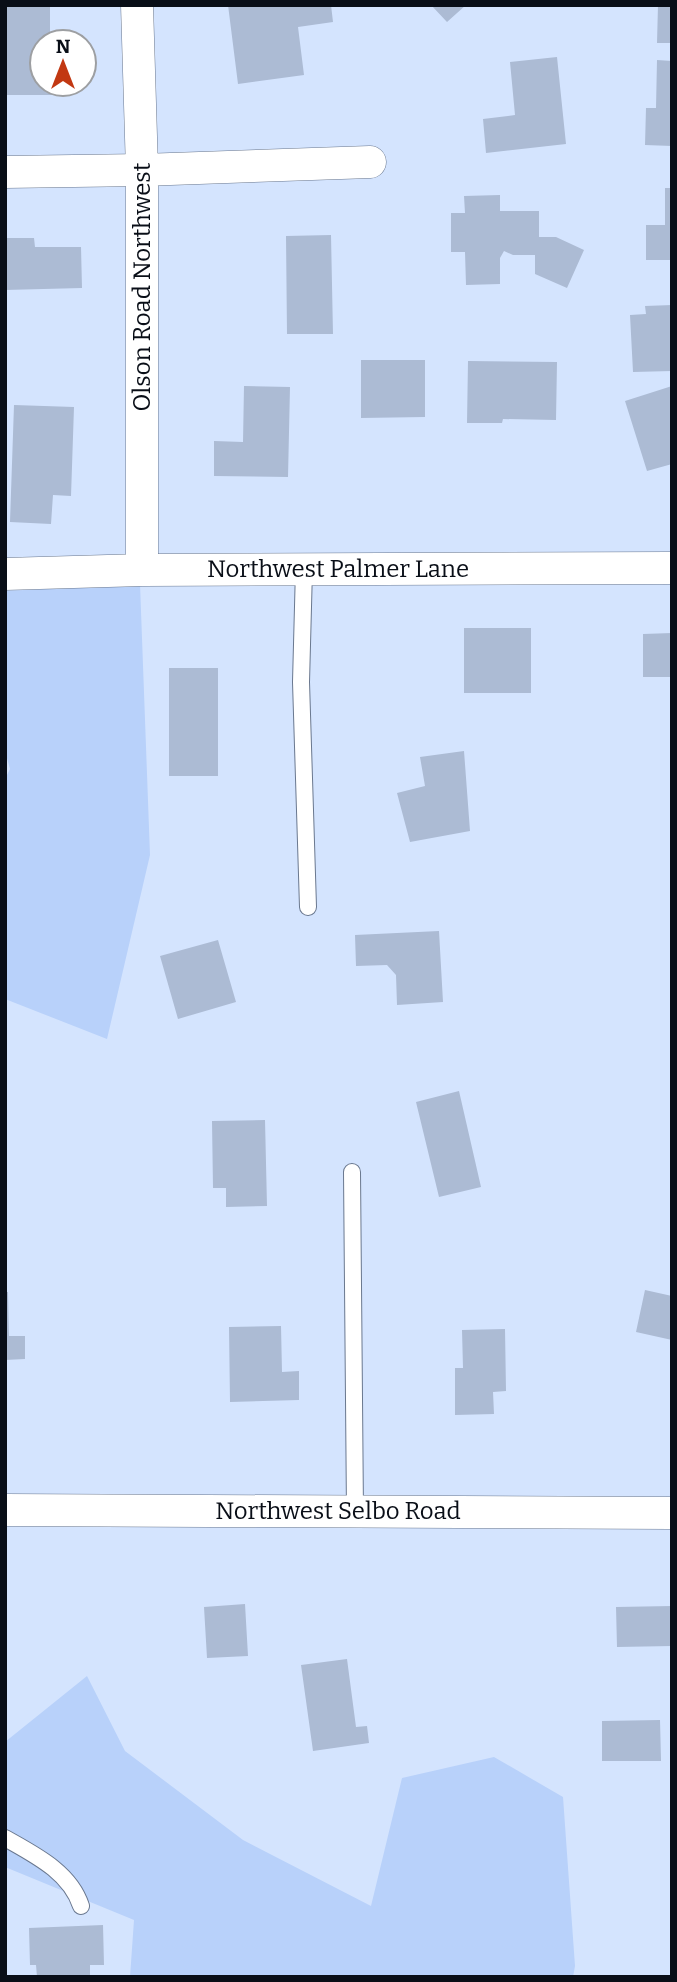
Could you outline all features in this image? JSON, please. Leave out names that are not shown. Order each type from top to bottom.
[{"type":"street","name":"Olson Road Northwest","points":[[137,5],[142,170],[142,570]]},
{"type":"street","points":[[5,172],[370,162]]},
{"type":"street","name":"Northwest Palmer Lane","points":[[5,574],[142,570],[672,568]]},
{"type":"street","name":"Northwest Selbo Road","points":[[5,1510],[672,1513]]},
{"type":"lane","points":[[304,569],[301,681],[308,907]]},
{"type":"lane","points":[[352,1172],[355,1511]]},
{"type":"lane","points":[[5,1838],[46,1862],[76,1891],[82,1906]]},
{"type":"shaded area","points":[[140,584],[150,855],[107,1039],[5,999],[5,779],[10,769],[5,751],[5,591]]},
{"type":"shaded area","points":[[87,1676],[125,1751],[243,1840],[371,1906],[402,1778],[494,1757],[563,1797],[575,1966],[573,1977],[130,1977],[134,1920],[5,1867],[5,1742]]},
{"type":"building","points":[[228,5],[331,5],[333,22],[298,27],[304,75],[238,84]]},
{"type":"building","points":[[431,5],[466,5],[447,22]]},
{"type":"building","points":[[658,5],[672,5],[672,43],[657,43]]},
{"type":"building","points":[[5,6],[50,6],[50,28],[28,28],[28,95],[6,95]]},
{"type":"building","points":[[557,57],[566,144],[486,153],[483,119],[515,115],[510,62]]},
{"type":"building","points":[[657,60],[672,61],[672,146],[645,145],[646,108],[656,108]]},
{"type":"building","points":[[665,188],[672,188],[672,260],[646,260],[646,225],[665,225]]},
{"type":"building","points":[[500,195],[500,211],[539,211],[539,237],[556,237],[584,250],[567,288],[535,274],[535,255],[513,255],[504,251],[500,258],[500,284],[466,285],[465,252],[451,252],[451,213],[465,213],[464,196]]},
{"type":"building","points":[[331,235],[333,334],[287,334],[286,236]]},
{"type":"building","points":[[5,238],[34,238],[35,247],[81,247],[82,288],[5,290]]},
{"type":"building","points":[[672,305],[672,371],[633,372],[630,315],[646,314],[645,306]]},
{"type":"building","points":[[361,360],[425,360],[425,417],[361,418]]},
{"type":"building","points":[[468,361],[557,362],[556,420],[503,419],[502,423],[467,423]]},
{"type":"building","points":[[244,386],[290,387],[288,477],[214,476],[214,441],[243,442]]},
{"type":"building","points":[[672,386],[672,464],[647,471],[625,401]]},
{"type":"building","points":[[14,405],[74,407],[71,496],[53,495],[51,524],[10,522]]},
{"type":"building","points":[[464,628],[531,628],[531,693],[464,693]]},
{"type":"building","points":[[672,633],[672,677],[643,677],[643,634]]},
{"type":"building","points":[[169,668],[218,668],[218,776],[169,776]]},
{"type":"building","points":[[464,751],[470,831],[410,842],[397,793],[425,786],[420,757]]},
{"type":"building","points":[[439,931],[443,1002],[397,1005],[396,975],[387,965],[356,966],[355,935]]},
{"type":"building","points":[[218,940],[236,1002],[178,1019],[160,956]]},
{"type":"building","points":[[459,1091],[481,1187],[439,1197],[416,1102]]},
{"type":"building","points":[[265,1120],[267,1206],[226,1207],[226,1188],[213,1188],[212,1121]]},
{"type":"building","points":[[645,1290],[672,1296],[672,1340],[636,1332]]},
{"type":"building","points":[[5,1292],[8,1292],[9,1336],[25,1336],[25,1359],[5,1360]]},
{"type":"building","points":[[281,1326],[282,1372],[299,1371],[299,1400],[230,1402],[229,1327]]},
{"type":"building","points":[[505,1329],[506,1391],[493,1392],[494,1414],[455,1415],[455,1368],[463,1368],[462,1330]]},
{"type":"building","points":[[245,1604],[248,1656],[207,1658],[204,1607]]},
{"type":"building","points":[[672,1606],[672,1646],[617,1647],[616,1607]]},
{"type":"building","points":[[347,1659],[356,1727],[367,1726],[369,1743],[313,1751],[301,1665]]},
{"type":"building","points":[[660,1720],[661,1761],[602,1761],[602,1721]]},
{"type":"building","points":[[103,1925],[104,1965],[90,1965],[90,1977],[37,1977],[36,1965],[30,1965],[29,1928]]}]
